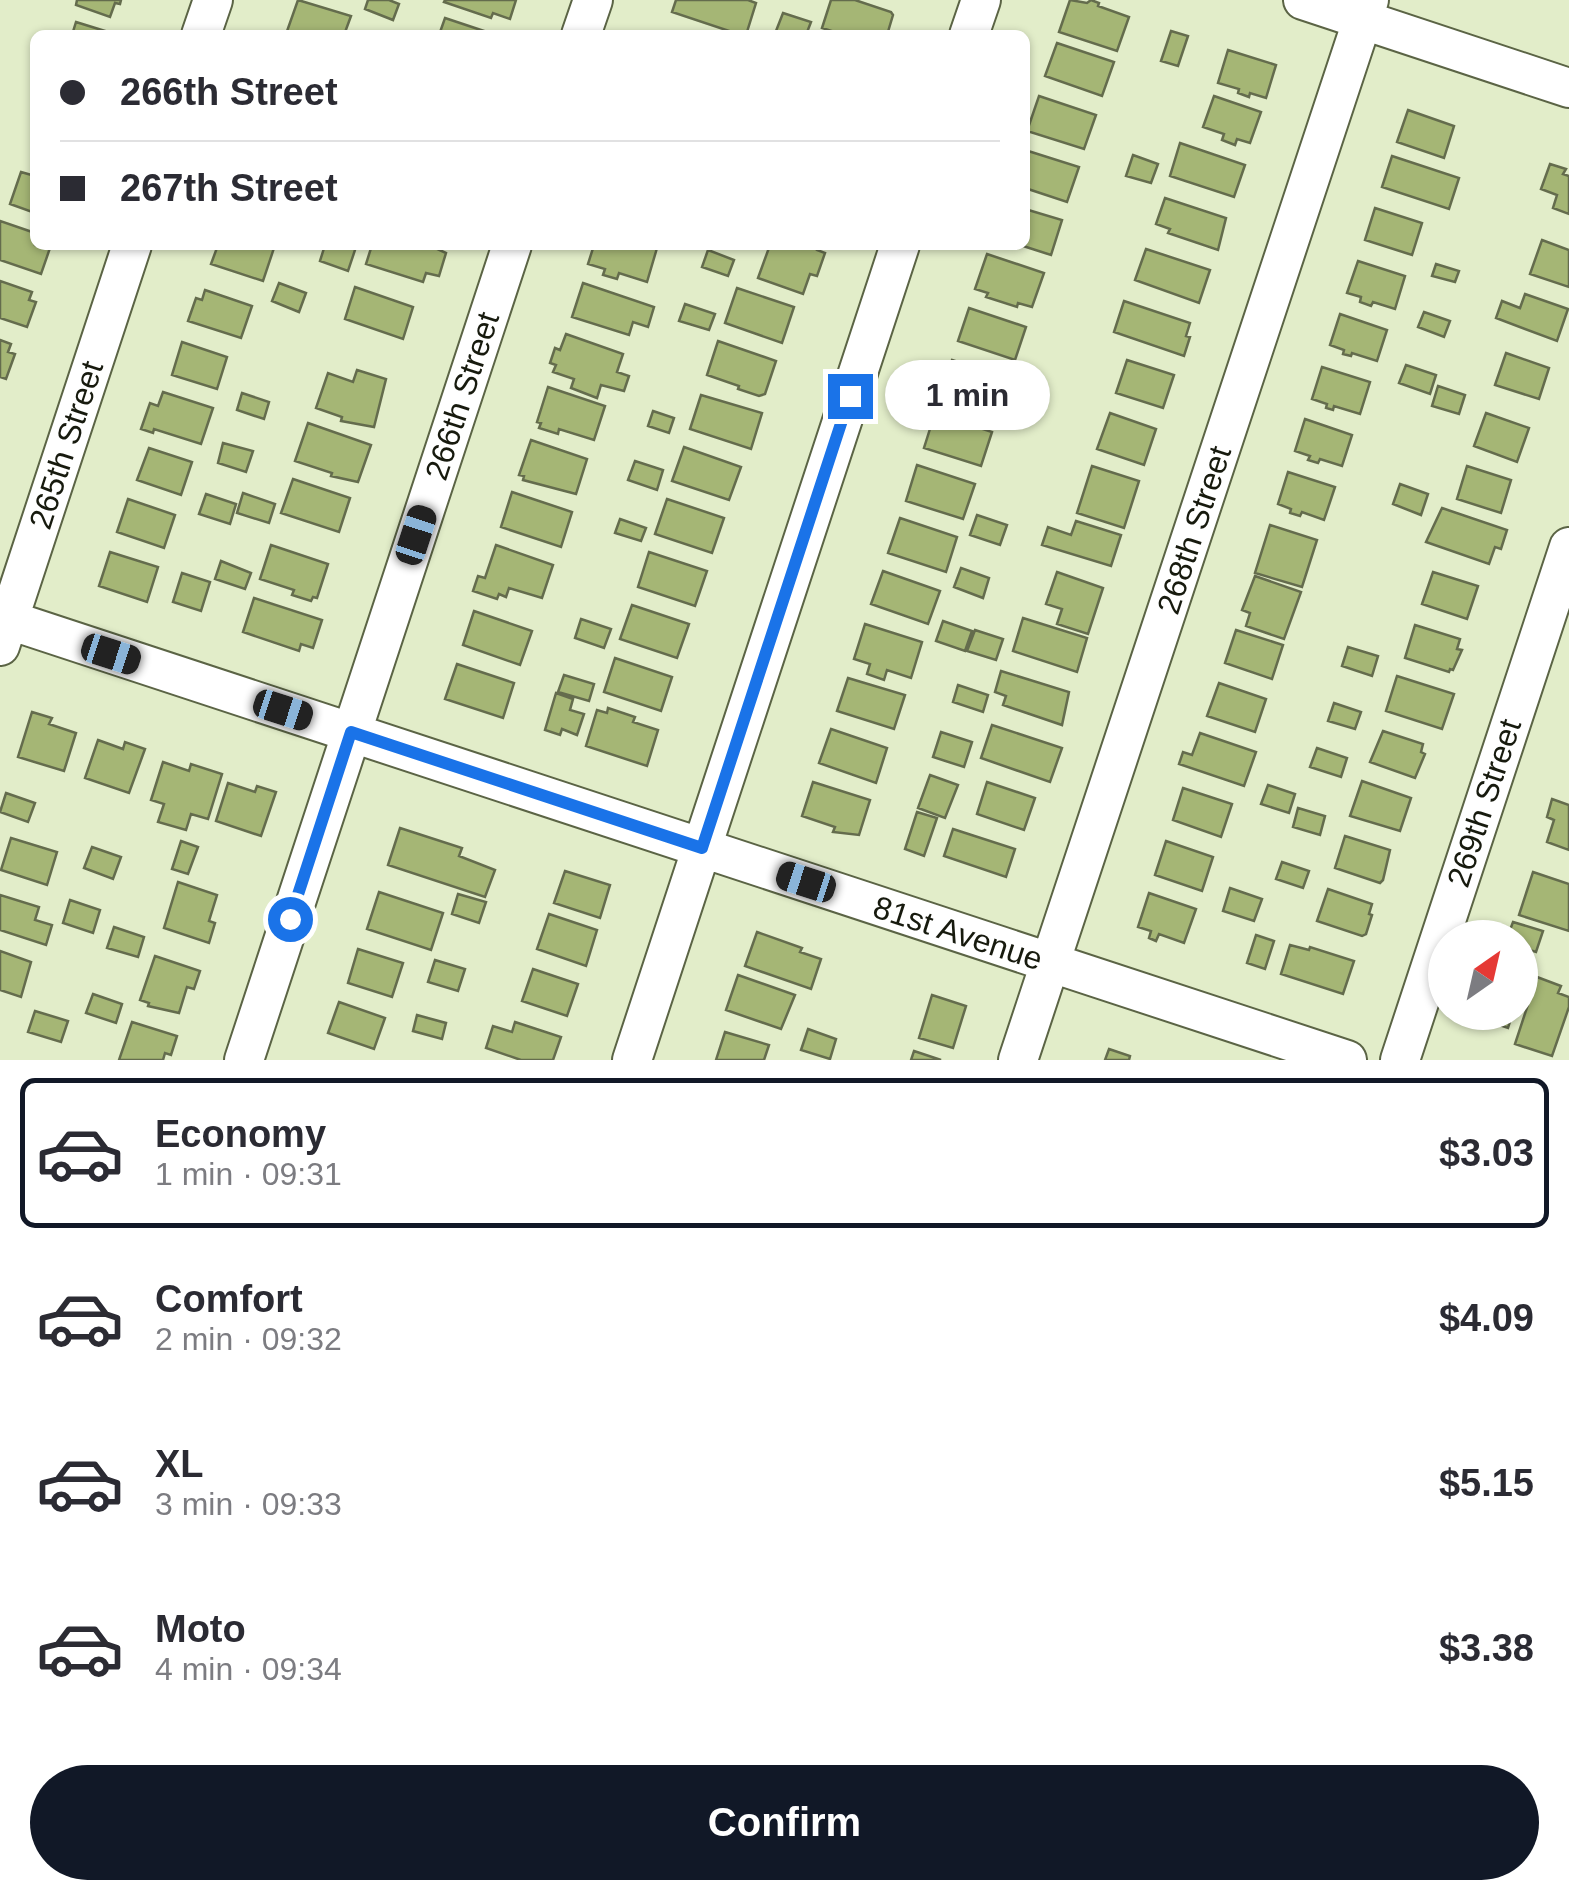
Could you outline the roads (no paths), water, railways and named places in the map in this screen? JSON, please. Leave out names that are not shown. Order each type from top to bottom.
[{"type":"street","points":[[203,30],[212,0]]},
{"type":"street","points":[[583,30],[592,0]]},
{"type":"street","points":[[971,30],[981,0]]},
{"type":"street","points":[[1303,0],[1365,10],[1569,88]]},
{"type":"street","name":"268th Street","points":[[1018,1060],[1365,10]]},
{"type":"street","name":"265th Street","points":[[3,628],[130,250]]},
{"type":"street","name":"266th Street","points":[[244,1060],[510,250]]},
{"type":"street","points":[[632,1060],[898,250]]},
{"type":"street","name":"269th Street","points":[[1400,1060],[1569,547]]},
{"type":"street","name":"81st Avenue","points":[[3,628],[351,732],[1346,1060]]}]
